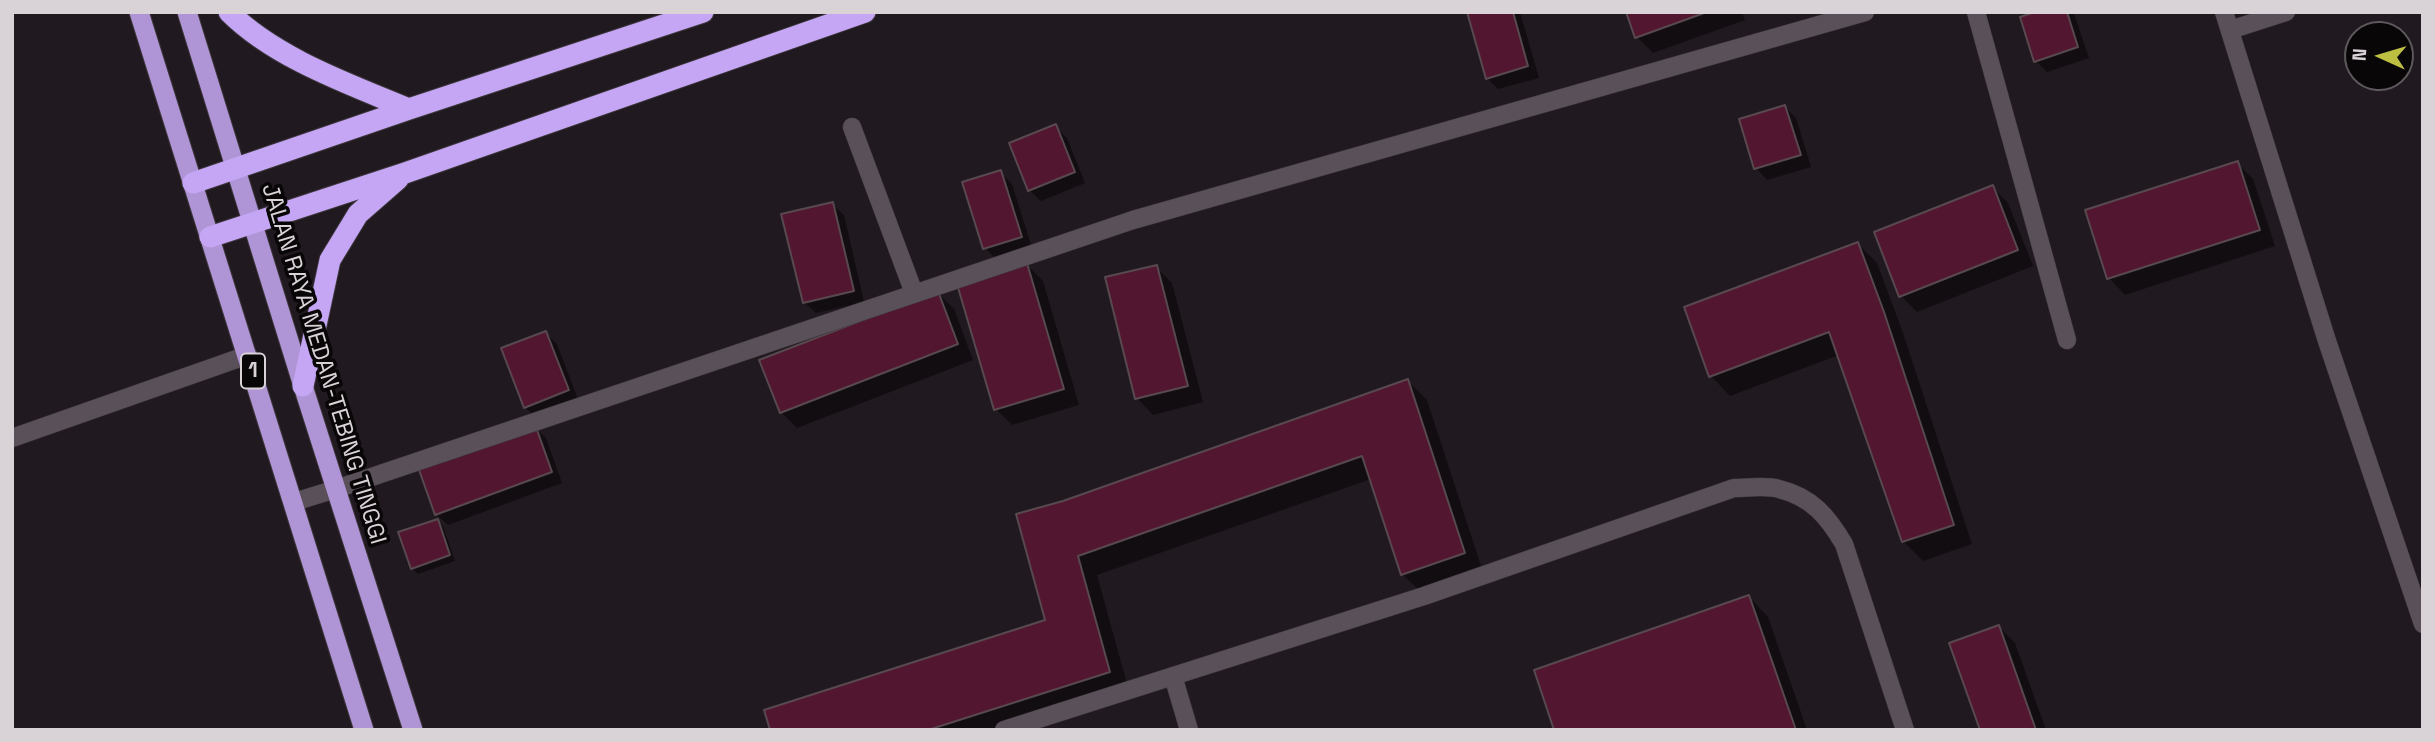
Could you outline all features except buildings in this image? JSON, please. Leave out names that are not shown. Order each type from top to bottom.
[{"type":"highway","name":"1","points":[[139,12],[364,730]]},
{"type":"highway","name":"JALAN RAYA MEDAN-TEBING TINGGI","points":[[187,12],[413,730]]},
{"type":"highway","points":[[229,12],[241,24],[288,54],[338,80],[409,109]]},
{"type":"highway","points":[[193,183],[703,12]]},
{"type":"highway","points":[[210,237],[405,173],[865,12]]},
{"type":"highway","points":[[303,386],[330,260],[358,214],[405,173]]},
{"type":"street","points":[[294,502],[1133,220],[1865,12]]},
{"type":"street","points":[[1976,12],[2067,340]]},
{"type":"street","points":[[2224,12],[2327,341],[2423,624]]},
{"type":"street","points":[[2230,30],[2286,12]]},
{"type":"street","points":[[852,127],[914,293]]},
{"type":"street","points":[[12,438],[248,355]]},
{"type":"street","points":[[1004,730],[1424,596],[1734,488],[1778,488],[1808,500],[1829,519],[1844,544],[1905,730]]},
{"type":"street","points":[[1172,676],[1189,730]]}]
